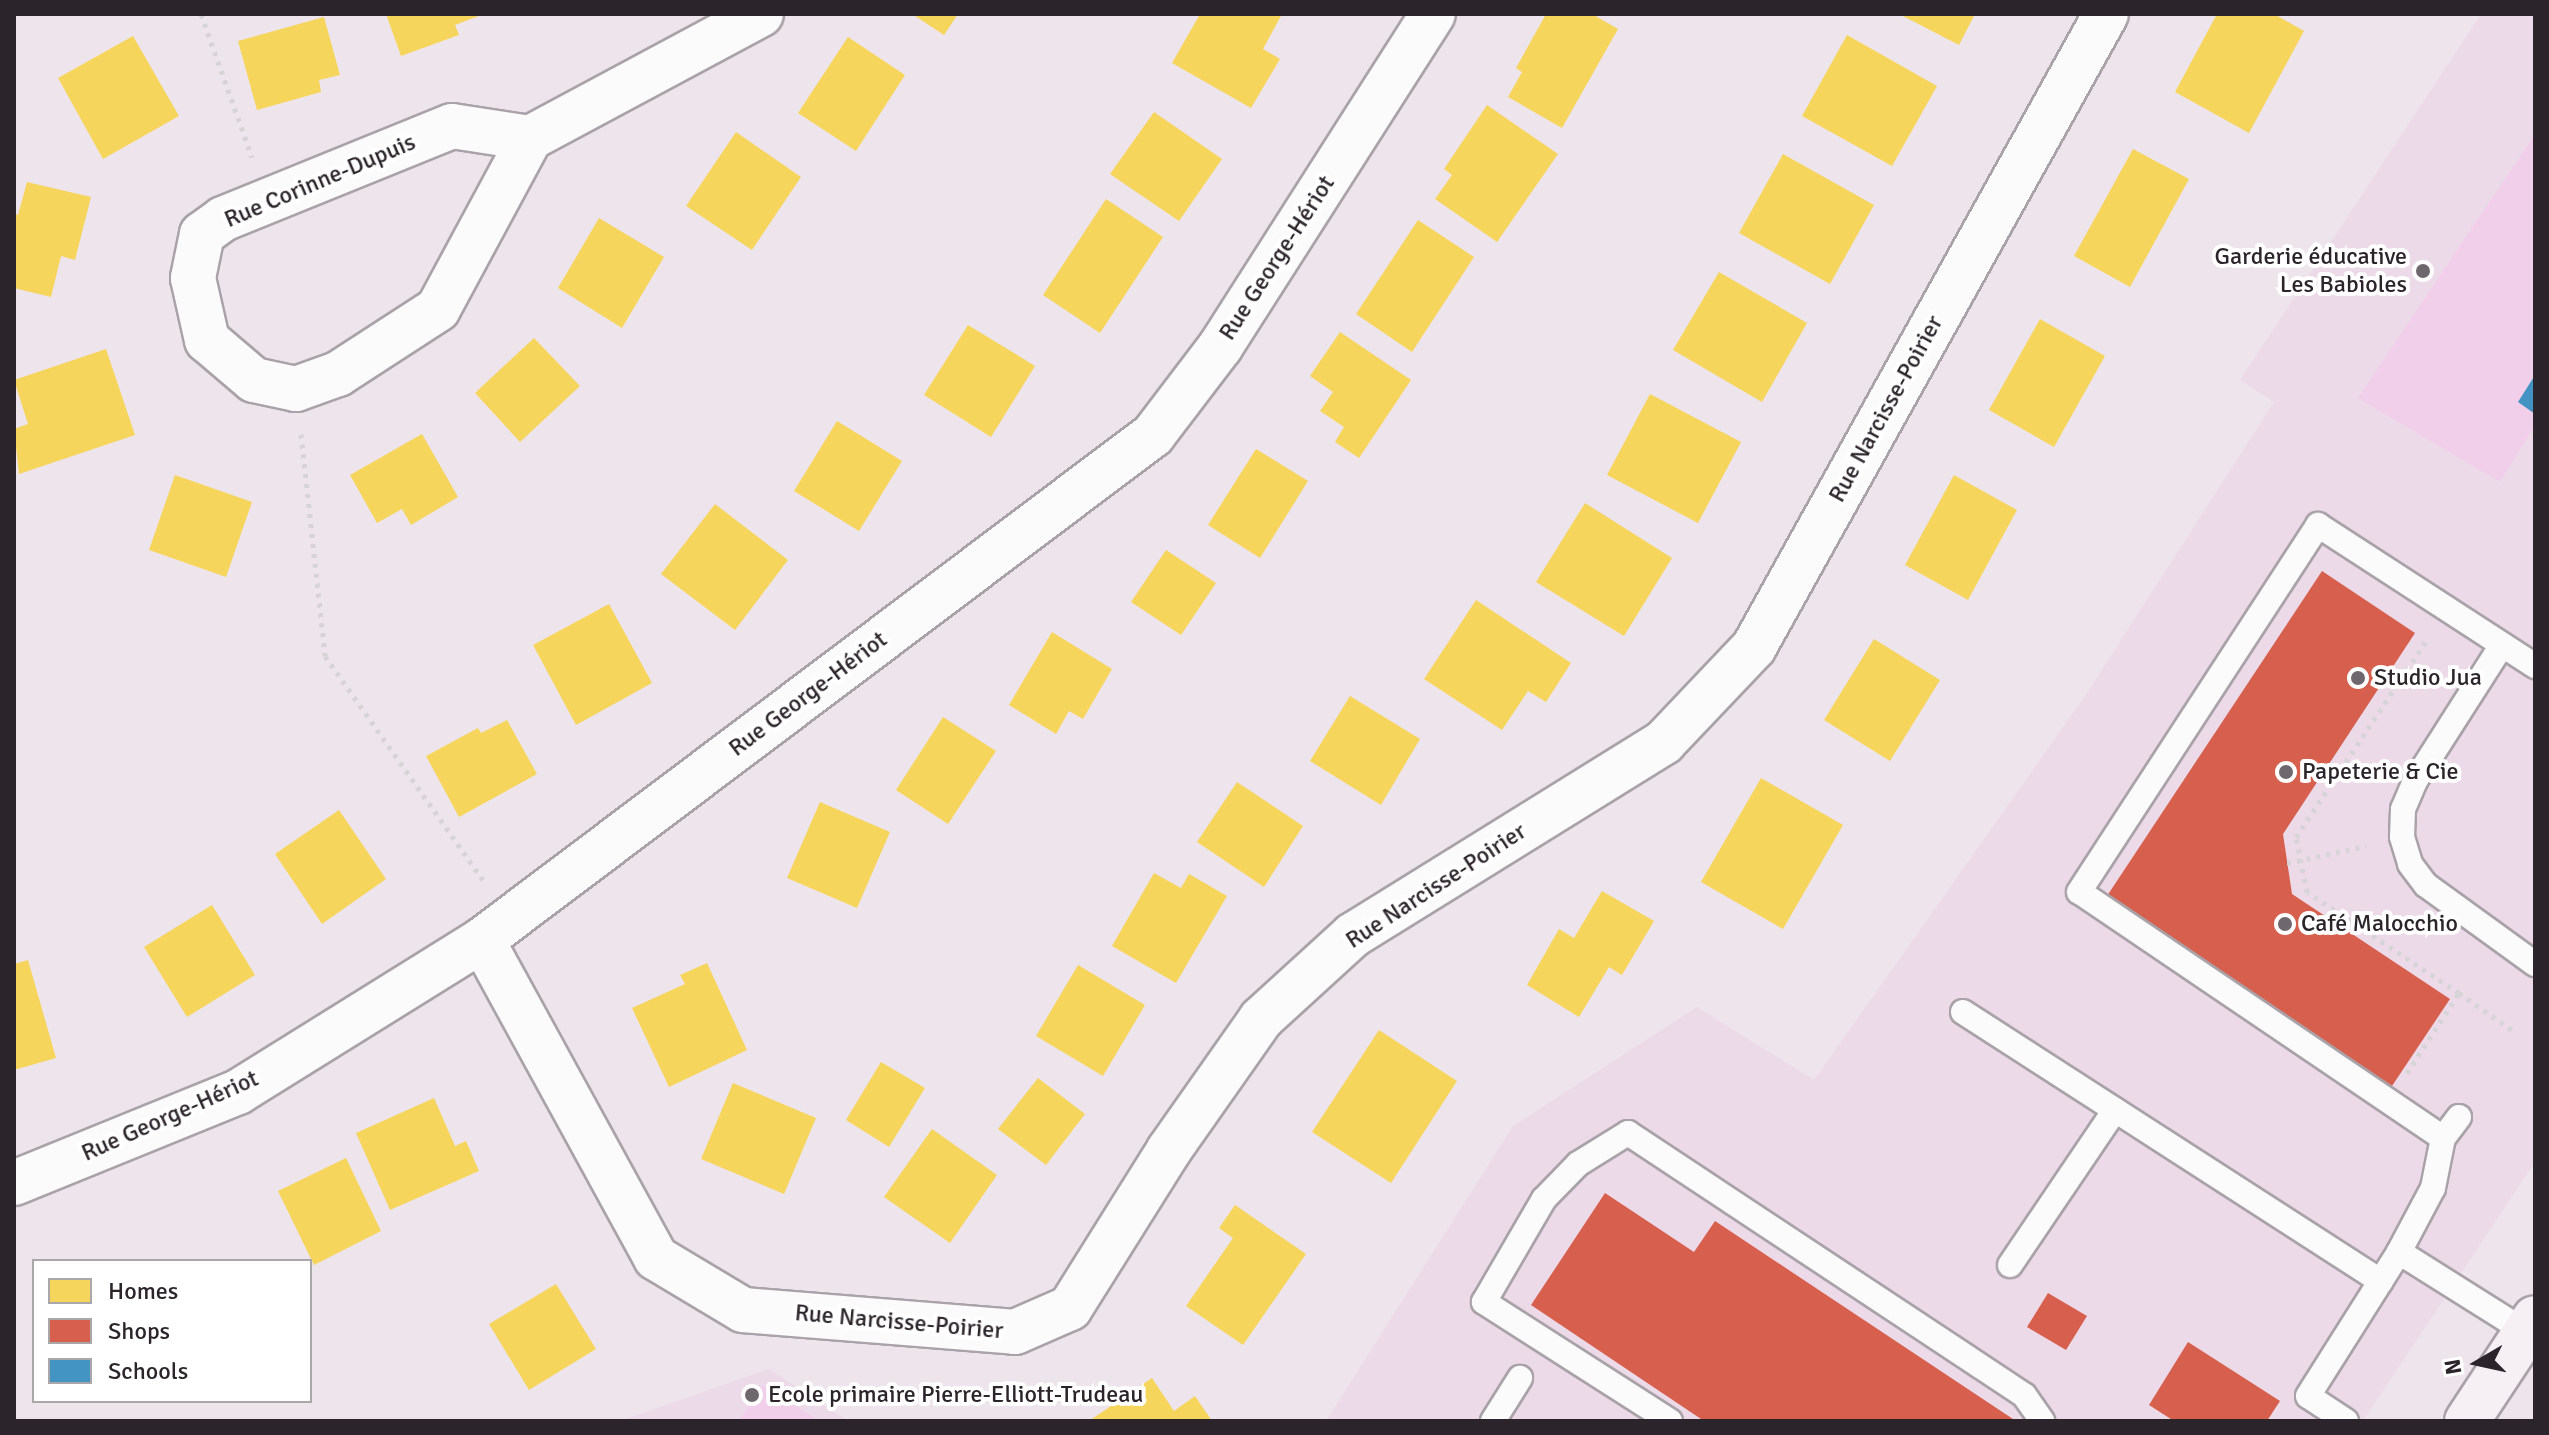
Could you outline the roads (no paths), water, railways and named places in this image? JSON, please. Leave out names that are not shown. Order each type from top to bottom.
[{"type":"main road","points":[[2467,1421],[2530,1325]]},
{"type":"street","points":[[530,138],[761,14]]},
{"type":"street","name":"Rue George-Hériot","points":[[14,1183],[238,1092],[482,940],[1153,435],[1220,347],[1433,14]]},
{"type":"street","name":"Rue Narcisse-Poirier","points":[[482,940],[656,1258],[743,1310],[1015,1332],[1070,1308],[1169,1150],[1261,1019],[1353,935],[1664,742],[1754,647],[2106,14]]},
{"type":"street","name":"Rue Corinne-Dupuis","points":[[452,126],[530,138],[438,309],[385,346],[338,374],[296,389],[254,380],[207,340],[193,278],[202,234],[223,219],[452,126]]},
{"type":"lane","points":[[2443,1138],[2079,892],[2318,525],[2535,666]]},
{"type":"lane","points":[[2502,645],[2415,781],[2403,809],[2402,837],[2410,864],[2426,885],[2535,964]]},
{"type":"lane","points":[[1963,1012],[2381,1281]]},
{"type":"lane","points":[[2010,1265],[2115,1110]]},
{"type":"lane","points":[[2346,1421],[2308,1396],[2399,1252],[2433,1188],[2443,1138],[2459,1117]]},
{"type":"lane","points":[[1670,1421],[1484,1302],[1544,1199],[1578,1164],[1628,1133],[2024,1395],[2042,1421]]},
{"type":"lane","points":[[2399,1252],[2530,1325]]},
{"type":"lane","points":[[1493,1421],[1520,1378]]},
{"type":"place","name":"Garderie éducative Les Babioles","points":[[2423,271]]},
{"type":"place","name":"Studio Jua","points":[[2358,678]]},
{"type":"place","name":"Papeterie & Cie","points":[[2286,772]]},
{"type":"place","name":"Café Malocchio","points":[[2285,924]]},
{"type":"place","name":"Ecole primaire Pierre-Elliott-Trudeau","points":[[752,1395]]}]
